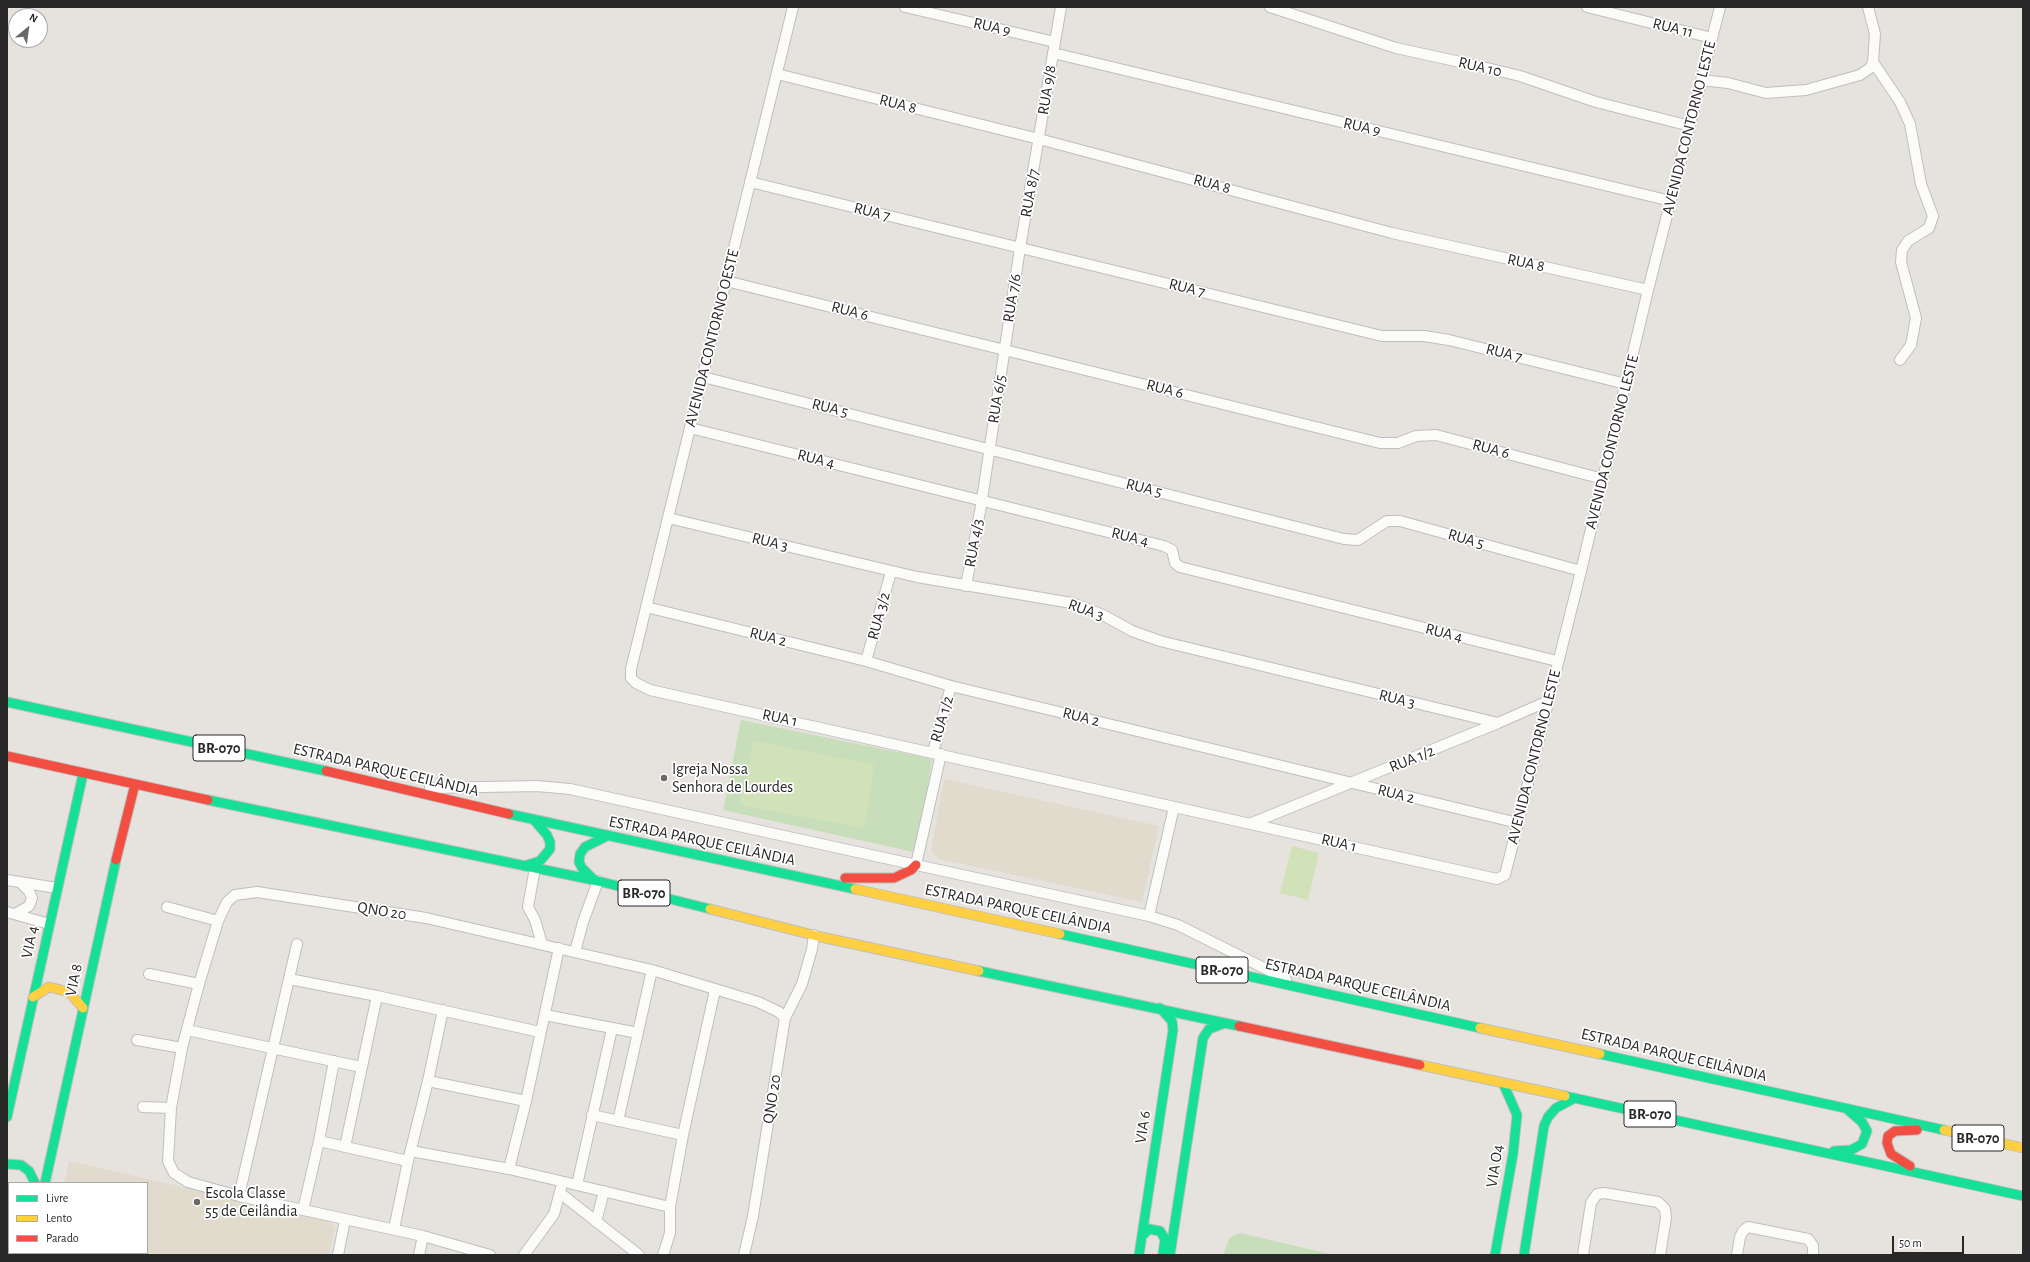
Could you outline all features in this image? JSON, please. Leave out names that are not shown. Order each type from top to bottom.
[{"type":"main road","name":"ESTRADA PARQUE CEILÂNDIA","points":[[7,702],[409,789],[534,820],[796,876],[2023,1148]]},
{"type":"main road","name":"BR-070","points":[[7,756],[83,774],[596,881],[814,936],[1160,1008],[1828,1152],[2023,1196]]},
{"type":"main road","name":"VIA 4","points":[[7,1117],[83,774]]},
{"type":"main road","name":"VIA 8","points":[[45,1182],[125,820],[135,784]]},
{"type":"main road","points":[[524,866],[540,861],[550,849],[550,842],[547,835],[534,820]]},
{"type":"main road","points":[[596,881],[582,868],[579,862],[580,854],[585,847],[607,836]]},
{"type":"main road","points":[[796,876],[872,879],[894,878],[911,870],[916,865]]},
{"type":"main road","points":[[33,997],[49,987],[69,992],[76,998],[83,1008]]},
{"type":"main road","name":"VIA 6","points":[[1138,1255],[1173,1030],[1172,1021],[1160,1008]]},
{"type":"main road","points":[[1170,1255],[1203,1038],[1208,1029],[1225,1023]]},
{"type":"main road","name":"VIA O4","points":[[1495,1255],[1513,1154],[1517,1115],[1504,1083]]},
{"type":"main road","points":[[1524,1255],[1544,1126],[1548,1117],[1556,1108],[1562,1103],[1575,1098]]},
{"type":"main road","points":[[1828,1152],[1850,1150],[1862,1144],[1867,1131],[1862,1122],[1848,1110]]},
{"type":"main road","points":[[1933,1176],[1902,1162],[1891,1154],[1887,1143],[1888,1136],[1895,1131],[1940,1130]]},
{"type":"main road","points":[[7,1164],[21,1165],[29,1171],[34,1182]]},
{"type":"main road","points":[[1142,1236],[1150,1229],[1157,1229],[1162,1233],[1165,1239],[1162,1255]]},
{"type":"street","name":"AVENIDA CONTORNO OESTE","points":[[631,669],[793,7]]},
{"type":"street","name":"RUA 9","points":[[905,7],[1055,42]]},
{"type":"street","name":"RUA 9/8","points":[[1039,139],[1061,7]]},
{"type":"street","name":"RUA 10","points":[[1270,7],[1284,9],[1336,30],[1396,48],[1498,71],[1596,102],[1690,126]]},
{"type":"street","name":"RUA 11","points":[[1587,7],[1712,38]]},
{"type":"street","name":"AVENIDA CONTORNO LESTE","points":[[1503,877],[1581,571],[1648,290],[1720,7]]},
{"type":"street","points":[[1701,80],[1728,83],[1766,93],[1806,90],[1860,76],[1870,68],[1873,62],[1875,34],[1868,7]]},
{"type":"street","name":"RUA 9","points":[[1053,53],[1671,201]]},
{"type":"street","points":[[1873,62],[1900,102],[1910,124],[1921,184],[1933,216],[1929,228],[1908,241],[1902,250],[1901,262],[1916,318],[1911,345],[1900,360]]},
{"type":"street","name":"RUA 8","points":[[777,74],[1039,139],[1385,232],[1648,290]]},
{"type":"street","name":"RUA 8/7","points":[[1020,248],[1039,139]]},
{"type":"street","name":"RUA 7","points":[[750,182],[1382,336],[1424,336],[1449,340],[1626,384]]},
{"type":"street","name":"RUA 7/6","points":[[1004,349],[1020,248]]},
{"type":"street","name":"RUA 6","points":[[726,281],[1380,443],[1398,443],[1416,436],[1436,435],[1603,479]]},
{"type":"street","name":"RUA 6/5","points":[[982,500],[1004,349]]},
{"type":"street","name":"RUA 5","points":[[703,377],[989,448],[1344,539],[1358,540],[1387,521],[1400,521],[1581,571]]},
{"type":"street","name":"RUA 4","points":[[690,428],[1164,546],[1172,550],[1175,563],[1180,567],[1557,661]]},
{"type":"street","name":"RUA 4/3","points":[[966,586],[982,500]]},
{"type":"street","name":"RUA 3","points":[[668,518],[891,572],[1072,603],[1103,615],[1132,632],[1160,641],[1498,723]]},
{"type":"street","name":"RUA 3/2","points":[[866,661],[891,572]]},
{"type":"street","name":"RUA 2","points":[[646,607],[866,661],[951,686],[1518,823]]},
{"type":"street","name":"RUA 1","points":[[631,669],[631,678],[636,683],[650,690],[1174,807],[1252,823],[1497,879],[1503,877]]},
{"type":"street","name":"RUA 1/2","points":[[937,753],[951,686]]},
{"type":"street","name":"RUA 1/2","points":[[1252,823],[1353,783],[1548,701]]},
{"type":"street","points":[[916,865],[937,753]]},
{"type":"street","points":[[409,789],[537,786],[570,789],[1149,916],[1178,926],[1304,988]]},
{"type":"street","points":[[1149,916],[1174,807]]},
{"type":"street","points":[[535,868],[528,907],[535,920],[542,944]]},
{"type":"street","points":[[7,880],[58,888]]},
{"type":"street","points":[[575,952],[596,881]]},
{"type":"street","points":[[11,913],[29,906],[32,898],[29,891],[21,883]]},
{"type":"street","name":"QNO 20","points":[[490,1255],[423,1236],[239,1196],[188,1182],[174,1173],[168,1161],[171,1108],[182,1048],[218,921],[227,902],[235,895],[257,892],[426,918],[652,970],[758,1002],[779,1012],[785,1018],[753,1216],[744,1255]]},
{"type":"street","points":[[167,907],[218,921]]},
{"type":"street","points":[[11,913],[49,924]]},
{"type":"street","points":[[785,1018],[802,984],[812,949],[814,936]]},
{"type":"street","points":[[239,1196],[296,944]]},
{"type":"street","points":[[509,1170],[526,1101],[559,948]]},
{"type":"street","points":[[618,1121],[652,970]]},
{"type":"street","points":[[149,974],[199,984]]},
{"type":"street","points":[[289,979],[377,996],[540,1032]]},
{"type":"street","points":[[663,1255],[670,1233],[670,1207],[682,1135],[715,990]]},
{"type":"street","points":[[345,1147],[377,996]]},
{"type":"street","points":[[394,1230],[408,1161],[428,1081],[443,1010]]},
{"type":"street","points":[[545,1015],[638,1033]]},
{"type":"street","points":[[577,1185],[612,1029]]},
{"type":"street","points":[[186,1030],[273,1047],[361,1067]]},
{"type":"street","points":[[137,1040],[182,1048]]},
{"type":"street","points":[[303,1210],[320,1141],[334,1061]]},
{"type":"street","points":[[428,1081],[526,1101]]},
{"type":"street","points":[[143,1106],[171,1108]]},
{"type":"street","points":[[592,1115],[682,1135]]},
{"type":"street","points":[[320,1141],[408,1161]]},
{"type":"street","points":[[411,1151],[509,1170],[670,1207]]},
{"type":"street","points":[[524,1255],[554,1214],[560,1193],[561,1182]]},
{"type":"street","points":[[596,1222],[604,1191]]},
{"type":"street","points":[[560,1193],[639,1255]]},
{"type":"street","points":[[1583,1255],[1591,1203],[1597,1194],[1604,1193],[1658,1202],[1665,1209],[1666,1218],[1660,1255]]},
{"type":"street","points":[[338,1255],[345,1220]]},
{"type":"street","points":[[1737,1255],[1742,1231],[1748,1227],[1808,1239],[1813,1246],[1813,1254]]},
{"type":"street","points":[[419,1255],[423,1236]]},
{"type":"shaded area","points":[[944,779],[1159,826],[1142,902],[939,859],[931,851]]},
{"type":"shaded area","name":"Escola Classe 55 de Ceilândia","points":[[69,1161],[328,1220],[335,1228],[329,1255],[69,1255],[64,1254],[148,1254],[148,1182],[64,1182]]},
{"type":"green space","points":[[741,720],[932,759],[918,853],[723,810]]},
{"type":"green space","points":[[754,741],[874,765],[865,828],[740,805]]},
{"type":"green space","points":[[1292,846],[1319,853],[1308,900],[1280,893]]},
{"type":"green space","points":[[1240,1233],[1335,1255],[1223,1255],[1230,1237]]},
{"type":"traffic: fast","points":[[7,702],[326,771]]},
{"type":"traffic: fast","points":[[7,1117],[83,774]]},
{"type":"traffic: fast","points":[[208,800],[598,881],[710,909]]},
{"type":"traffic: fast","points":[[509,814],[855,889]]},
{"type":"traffic: fast","points":[[524,866],[540,861],[550,849],[550,842],[547,835],[534,820]]},
{"type":"traffic: fast","points":[[594,880],[582,868],[579,862],[580,854],[585,847],[607,836]]},
{"type":"traffic: fast","points":[[45,1182],[116,860]]},
{"type":"traffic: fast","points":[[1060,934],[1480,1028]]},
{"type":"traffic: fast","points":[[979,971],[1239,1026]]},
{"type":"traffic: fast","points":[[1139,1255],[1173,1030],[1172,1021],[1160,1008]]},
{"type":"traffic: fast","points":[[1170,1255],[1203,1038],[1209,1029],[1225,1023]]},
{"type":"traffic: fast","points":[[1600,1054],[1944,1130]]},
{"type":"traffic: fast","points":[[1495,1255],[1513,1154],[1517,1115],[1503,1083]]},
{"type":"traffic: fast","points":[[1565,1096],[2023,1196]]},
{"type":"traffic: fast","points":[[1524,1255],[1544,1126],[1548,1117],[1556,1108],[1575,1098]]},
{"type":"traffic: fast","points":[[1834,1151],[1851,1150],[1862,1144],[1867,1131],[1862,1122],[1848,1110]]},
{"type":"traffic: fast","points":[[7,1164],[21,1165],[29,1171],[34,1182]]},
{"type":"traffic: fast","points":[[1142,1236],[1149,1229],[1160,1231],[1165,1239],[1163,1253]]},
{"type":"traffic: slow","points":[[855,889],[1060,934]]},
{"type":"traffic: slow","points":[[710,909],[821,937],[979,971]]},
{"type":"traffic: slow","points":[[33,997],[49,987],[69,992],[83,1008]]},
{"type":"traffic: slow","points":[[1480,1028],[1600,1054]]},
{"type":"traffic: slow","points":[[1420,1065],[1565,1096]]},
{"type":"traffic: slow","points":[[1944,1130],[2023,1148]]},
{"type":"traffic: jam","points":[[7,756],[208,800]]},
{"type":"traffic: jam","points":[[326,771],[509,814]]},
{"type":"traffic: jam","points":[[116,860],[135,784]]},
{"type":"traffic: jam","points":[[845,878],[894,878],[911,870],[916,865]]},
{"type":"traffic: jam","points":[[1239,1026],[1420,1065]]},
{"type":"traffic: jam","points":[[1910,1166],[1891,1154],[1887,1143],[1888,1136],[1895,1131],[1917,1130]]},
{"type":"place","name":"Igreja Nossa Senhora de Lourdes","points":[[664,778]]},
{"type":"place","name":"Escola Classe 55 de Ceilândia","points":[[197,1202]]}]
